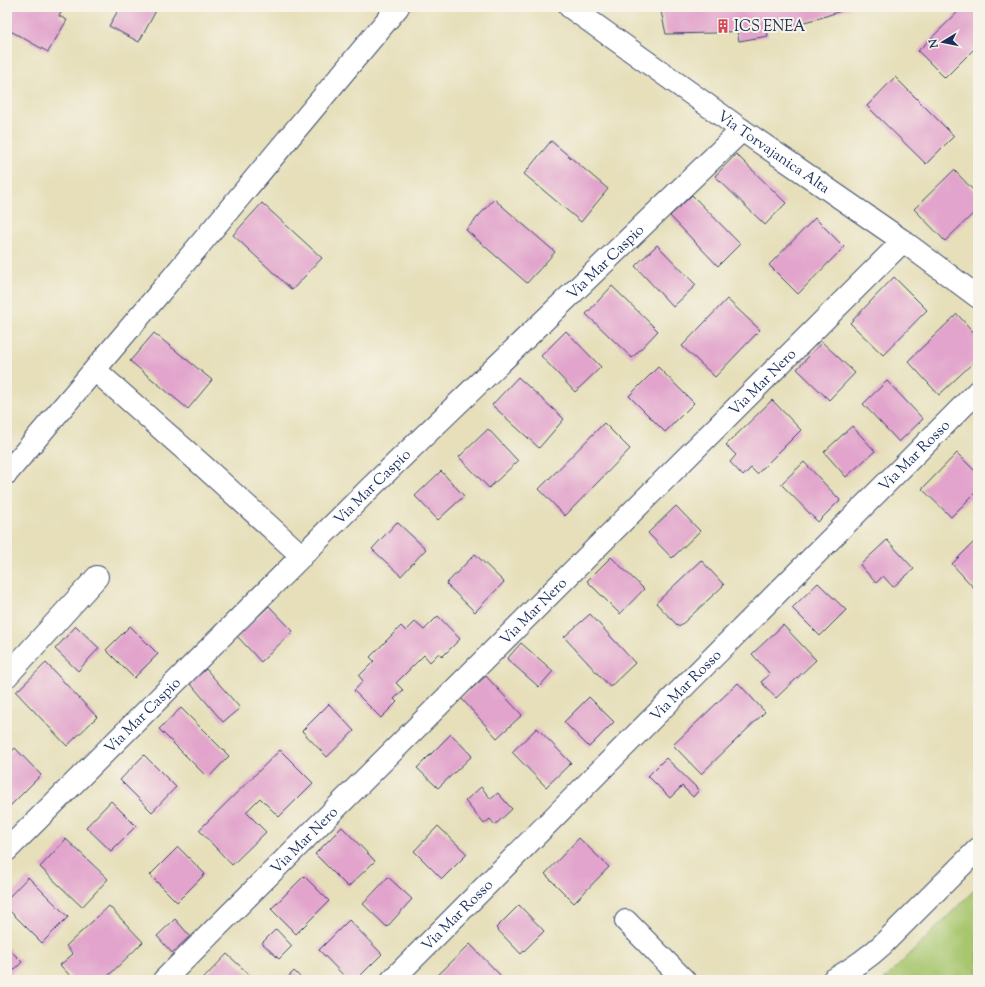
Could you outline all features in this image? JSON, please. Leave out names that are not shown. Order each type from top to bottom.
[{"type":"street","points":[[7,473],[95,370],[398,7]]},
{"type":"street","name":"Via Torvajanica Alta","points":[[570,7],[742,130],[903,241],[978,297]]},
{"type":"street","name":"Via Mar Caspio","points":[[7,850],[371,487],[742,130]]},
{"type":"street","name":"Via Mar Nero","points":[[164,980],[903,241]]},
{"type":"street","points":[[95,370],[302,556]]},
{"type":"street","name":"Via Mar Rosso","points":[[392,980],[978,391]]},
{"type":"street","points":[[7,676],[96,577]]},
{"type":"street","points":[[833,980],[866,959],[882,945],[978,849]]},
{"type":"street","points":[[626,921],[684,980]]},
{"type":"green space","points":[[978,886],[978,980],[884,980]]},
{"type":"building","points":[[7,7],[64,7],[59,16],[67,20],[48,52],[7,29]]},
{"type":"building","points":[[120,7],[158,7],[139,42],[109,26]]},
{"type":"building","name":"ICS ENEA","points":[[660,7],[853,7],[820,18],[767,29],[768,36],[739,41],[737,31],[666,34]]},
{"type":"building","points":[[963,7],[972,7],[978,13],[978,45],[945,78],[918,51]]},
{"type":"building","points":[[895,77],[954,136],[926,164],[867,106]]},
{"type":"building","points":[[551,141],[608,189],[581,222],[524,174]]},
{"type":"building","points":[[736,154],[786,203],[765,225],[715,176]]},
{"type":"building","points":[[954,170],[978,195],[978,209],[945,241],[914,209]]},
{"type":"building","points":[[692,195],[740,244],[718,266],[670,216]]},
{"type":"building","points":[[494,199],[555,252],[527,283],[466,230]]},
{"type":"building","points":[[262,203],[322,258],[292,290],[233,235]]},
{"type":"building","points":[[815,218],[844,247],[798,294],[769,265]]},
{"type":"building","points":[[657,245],[696,285],[673,307],[635,266]]},
{"type":"building","points":[[894,277],[927,310],[883,355],[850,323]]},
{"type":"building","points":[[612,286],[658,331],[632,358],[586,314]]},
{"type":"building","points":[[727,299],[760,330],[715,377],[682,346]]},
{"type":"building","points":[[957,314],[978,337],[978,358],[939,395],[908,361]]},
{"type":"building","points":[[566,331],[601,367],[575,392],[541,356]]},
{"type":"building","points":[[154,333],[212,380],[188,409],[130,361]]},
{"type":"building","points":[[822,342],[855,373],[829,400],[797,369]]},
{"type":"building","points":[[658,367],[694,403],[665,432],[629,396]]},
{"type":"building","points":[[518,377],[564,419],[539,448],[492,405]]},
{"type":"building","points":[[887,381],[923,419],[899,442],[863,404]]},
{"type":"building","points":[[772,400],[801,430],[757,474],[751,468],[743,476],[730,462],[736,455],[726,445]]},
{"type":"building","points":[[604,423],[630,449],[565,516],[539,489]]},
{"type":"building","points":[[852,426],[875,451],[846,477],[824,452]]},
{"type":"building","points":[[488,429],[518,461],[489,488],[459,457]]},
{"type":"building","points":[[957,453],[978,474],[978,490],[951,517],[922,489]]},
{"type":"building","points":[[804,462],[840,500],[818,522],[781,484]]},
{"type":"building","points":[[441,471],[464,496],[438,520],[415,496]]},
{"type":"building","points":[[676,506],[700,531],[672,558],[648,533]]},
{"type":"building","points":[[397,522],[426,549],[401,576],[372,549]]},
{"type":"building","points":[[978,538],[978,588],[976,590],[952,564]]},
{"type":"building","points":[[887,540],[914,569],[893,587],[883,576],[876,583],[860,565]]},
{"type":"building","points":[[475,554],[504,582],[475,612],[446,584]]},
{"type":"building","points":[[611,557],[644,589],[620,614],[587,581]]},
{"type":"building","points":[[701,560],[724,585],[679,627],[656,603]]},
{"type":"building","points":[[818,583],[846,610],[820,636],[792,608]]},
{"type":"building","points":[[269,606],[293,631],[261,662],[237,636]]},
{"type":"building","points":[[590,614],[635,663],[610,687],[564,637]]},
{"type":"building","points":[[438,616],[460,639],[442,657],[439,653],[430,662],[424,655],[396,683],[403,690],[394,699],[397,702],[381,718],[354,691],[363,681],[359,676],[374,661],[370,657],[401,626],[406,631],[415,622],[424,630]]},
{"type":"building","points":[[783,625],[816,660],[776,698],[761,682],[770,674],[752,654]]},
{"type":"building","points":[[76,626],[99,648],[78,671],[55,649]]},
{"type":"building","points":[[130,626],[158,654],[134,678],[106,650]]},
{"type":"building","points":[[521,643],[553,671],[539,687],[507,659]]},
{"type":"building","points":[[46,663],[97,717],[67,746],[16,692]]},
{"type":"building","points":[[206,669],[240,708],[223,722],[190,683]]},
{"type":"building","points":[[486,676],[522,715],[497,738],[461,698]]},
{"type":"building","points":[[738,683],[765,712],[701,774],[673,745]]},
{"type":"building","points":[[589,697],[614,722],[589,747],[564,722]]},
{"type":"building","points":[[329,704],[354,731],[327,757],[302,731]]},
{"type":"building","points":[[181,708],[229,756],[208,778],[159,729]]},
{"type":"building","points":[[537,728],[571,763],[546,787],[512,752]]},
{"type":"building","points":[[451,734],[472,756],[438,788],[417,768]]},
{"type":"building","points":[[15,748],[41,775],[7,809],[7,757]]},
{"type":"building","points":[[280,750],[313,783],[279,817],[260,798],[246,812],[266,832],[232,865],[199,830]]},
{"type":"building","points":[[144,755],[176,787],[152,812],[120,780]]},
{"type":"building","points":[[666,758],[699,790],[693,797],[682,786],[670,798],[648,776]]},
{"type":"building","points":[[481,787],[491,799],[498,793],[512,809],[495,825],[490,819],[484,824],[465,801]]},
{"type":"building","points":[[111,801],[136,826],[111,851],[86,827]]},
{"type":"building","points":[[438,826],[467,854],[442,879],[414,851]]},
{"type":"building","points":[[342,827],[375,861],[348,887],[315,854]]},
{"type":"building","points":[[579,838],[609,867],[574,903],[545,874]]},
{"type":"building","points":[[66,839],[108,879],[82,907],[40,867]]},
{"type":"building","points":[[178,847],[205,874],[177,902],[150,875]]},
{"type":"building","points":[[304,876],[329,901],[296,934],[271,909]]},
{"type":"building","points":[[28,877],[68,917],[42,943],[7,908],[7,899]]},
{"type":"building","points":[[388,877],[412,899],[387,927],[363,904]]},
{"type":"building","points":[[519,905],[544,931],[521,954],[496,928]]},
{"type":"building","points":[[109,906],[143,942],[104,980],[99,980],[95,976],[91,980],[74,980],[60,965],[73,954],[66,946]]},
{"type":"building","points":[[175,919],[190,936],[172,953],[157,936]]},
{"type":"building","points":[[349,920],[382,954],[356,980],[348,980],[319,950]]},
{"type":"building","points":[[276,929],[292,946],[279,959],[262,943]]},
{"type":"building","points":[[470,944],[501,976],[496,980],[437,980],[435,978]]},
{"type":"building","points":[[7,947],[22,962],[7,977]]},
{"type":"building","points":[[227,954],[251,976],[247,980],[202,980]]},
{"type":"building","points":[[294,971],[303,980],[285,980]]},
{"type":"place","name":"ICS ENEA","points":[[723,26]]}]
